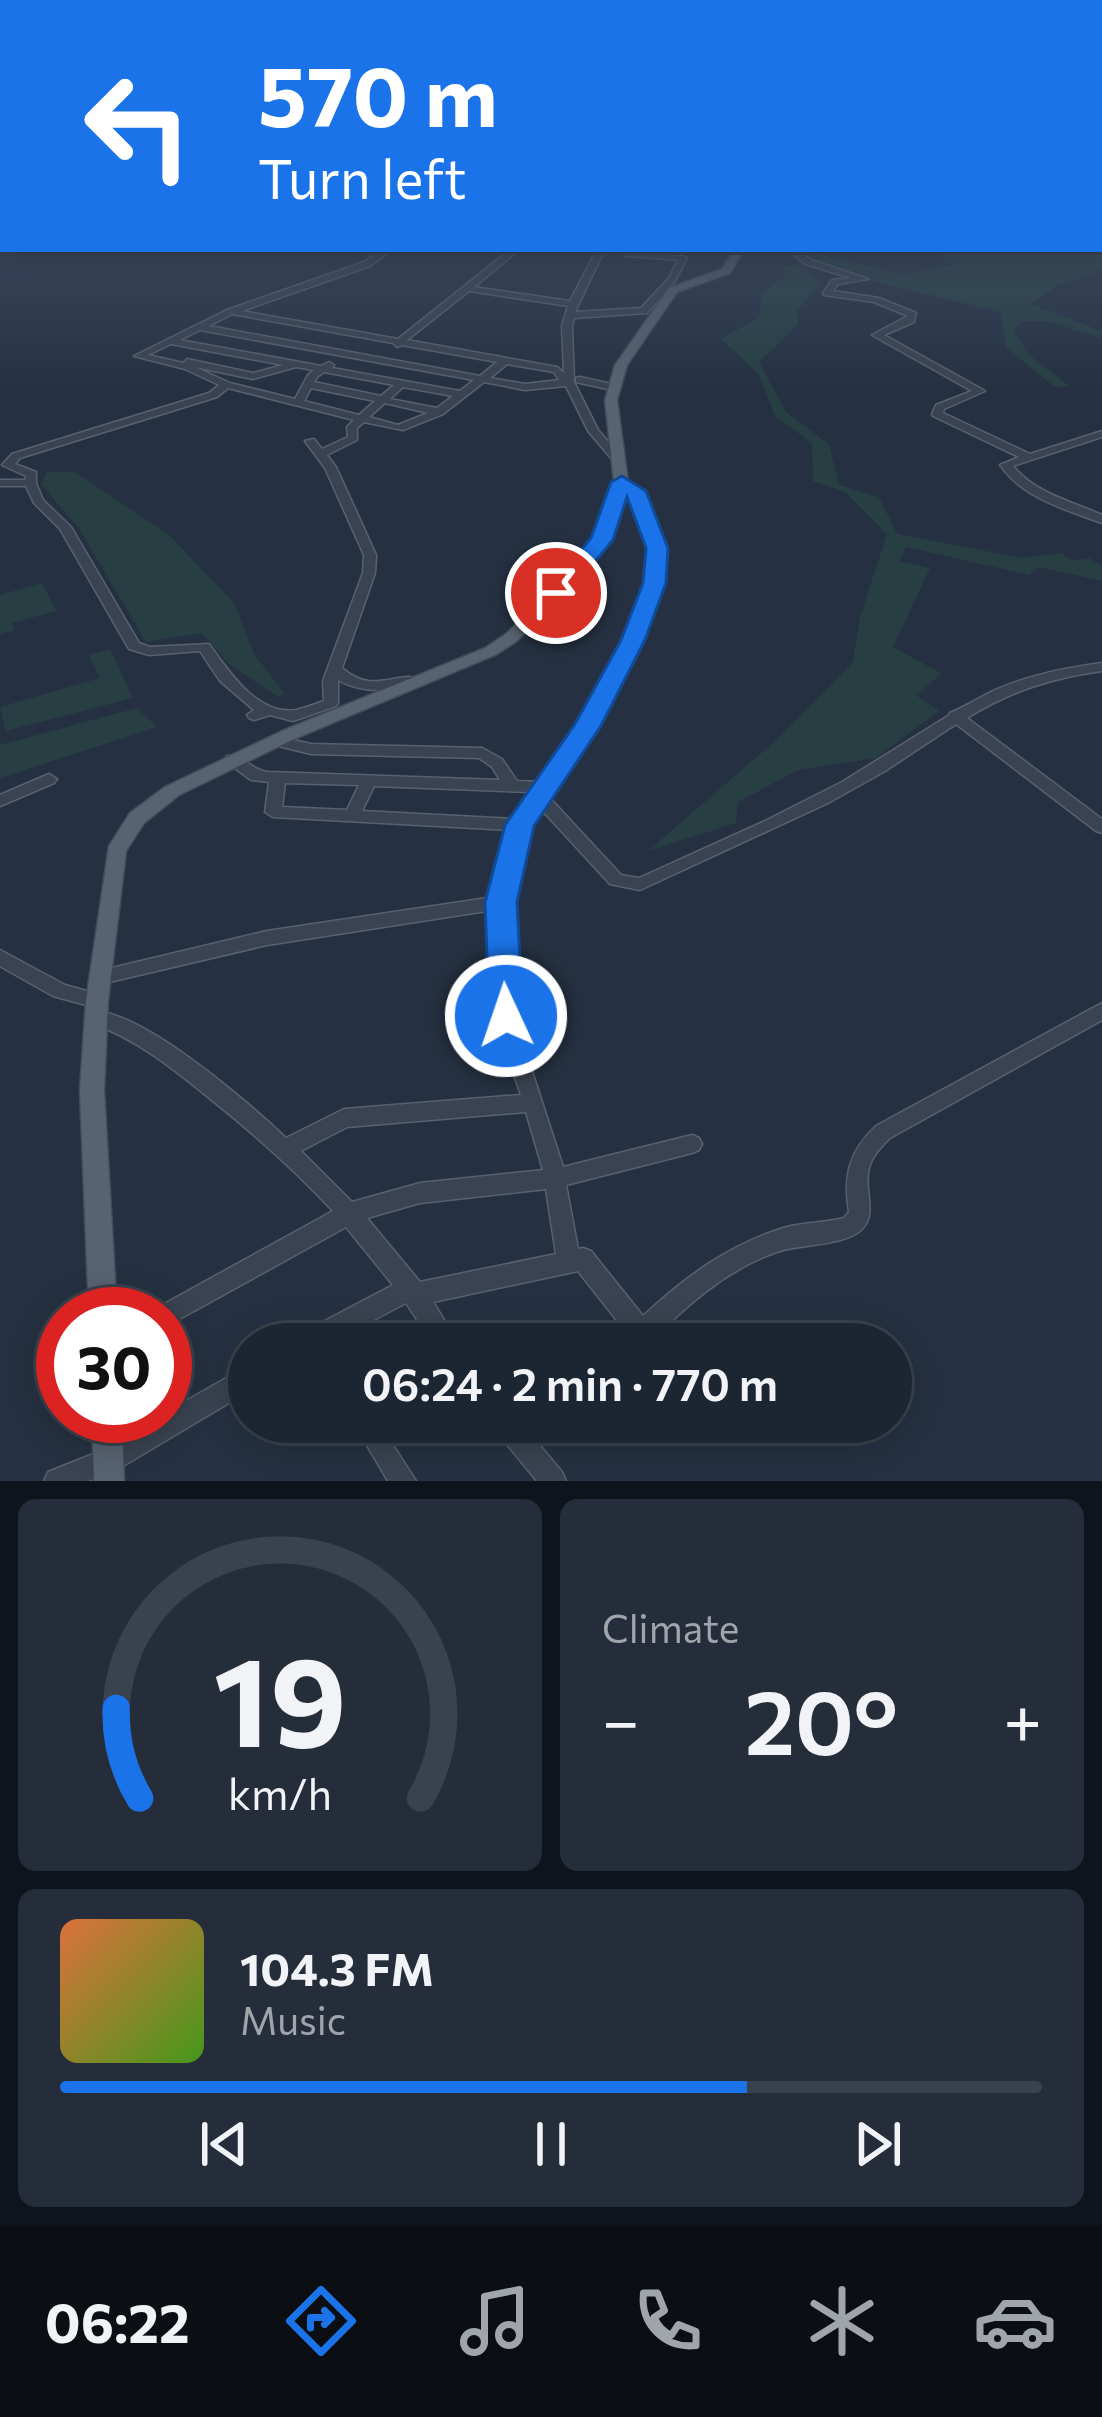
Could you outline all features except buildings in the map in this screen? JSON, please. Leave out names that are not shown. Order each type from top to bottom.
[{"type":"main road","points":[[102,1287],[92,1090],[116,851],[124,834],[153,803],[232,760],[491,651],[556,593],[602,540],[622,482],[615,456],[612,387],[671,286],[726,272],[737,254]]},
{"type":"street","points":[[142,353],[230,312],[362,266],[381,254]]},
{"type":"street","points":[[299,402],[323,368],[349,354],[400,342],[509,254]]},
{"type":"street","points":[[599,254],[573,309],[566,351],[572,381],[593,431],[615,456]]},
{"type":"street","points":[[466,288],[573,309],[643,312],[671,286],[682,257],[630,254]]},
{"type":"street","points":[[797,254],[864,279],[836,283],[827,293],[876,300],[913,314],[911,320],[877,335],[980,391],[940,407],[937,414],[1026,456]]},
{"type":"street","points":[[230,312],[557,370],[572,381]]},
{"type":"street","points":[[265,339],[291,322]]},
{"type":"street","points":[[200,327],[528,388],[572,381],[612,387]]},
{"type":"street","points":[[142,353],[250,376],[335,352],[368,336]]},
{"type":"street","points":[[171,340],[464,394]]},
{"type":"street","points":[[323,453],[352,440],[352,427],[359,418],[442,349]]},
{"type":"street","points":[[142,353],[140,357],[188,367],[226,385],[398,428],[439,412],[505,361]]},
{"type":"street","points":[[572,381],[584,366]]},
{"type":"street","points":[[308,384],[439,412]]},
{"type":"street","points":[[226,385],[209,396],[16,456],[8,466],[32,474],[30,484],[38,501],[69,532],[134,646],[149,651],[192,644],[204,647],[258,713],[293,716],[328,705],[334,668],[370,560],[323,453],[310,441]]},
{"type":"street","points":[[1102,434],[1006,465],[1014,477],[1102,519]]},
{"type":"street","points":[[568,1259],[556,1178],[506,1016],[501,902],[520,825],[587,726],[633,640],[655,583],[658,559],[652,530],[638,495],[622,482]]},
{"type":"street","points":[[0,483],[30,484]]},
{"type":"street","points":[[232,760],[256,776],[540,791],[616,880],[631,886],[844,788],[955,716],[1031,676],[1102,667]]},
{"type":"street","points":[[334,668],[346,682],[361,686],[427,678]]},
{"type":"street","points":[[955,716],[1102,826]]},
{"type":"street","points":[[275,741],[311,748],[482,753],[497,763],[512,786]]},
{"type":"street","points":[[278,777],[273,812],[520,825]]},
{"type":"street","points":[[0,801],[49,779]]},
{"type":"street","points":[[352,816],[368,780]]},
{"type":"street","points":[[101,977],[267,938],[501,902]]},
{"type":"street","points":[[0,957],[132,1027],[285,1149],[352,1212],[434,1323]]},
{"type":"street","points":[[651,1323],[674,1299],[739,1259],[792,1235],[851,1226],[860,1215],[855,1180],[858,1161],[883,1132],[1102,1011]]},
{"type":"street","points":[[285,1149],[344,1118],[532,1102]]},
{"type":"street","points":[[192,1301],[352,1212],[420,1192],[556,1178],[692,1144]]},
{"type":"street","points":[[348,1323],[414,1291],[568,1259],[586,1261],[626,1323]]},
{"type":"street","points":[[57,1481],[109,1471],[228,1391]]},
{"type":"street","points":[[378,1443],[403,1481]]},
{"type":"street","points":[[522,1443],[553,1481]]},
{"type":"green space","points":[[817,254],[904,275],[958,264],[937,254],[1102,254],[1102,270],[1059,285],[1030,304],[1102,331],[1102,338],[1047,321],[1021,321],[1014,330],[1027,353],[1069,386],[1055,387],[1006,347],[1000,312],[873,281],[807,258]]},
{"type":"green space","points":[[801,264],[821,283],[797,311],[798,324],[759,362],[786,412],[829,444],[839,485],[879,497],[897,534],[1022,558],[1061,553],[1072,561],[1088,558],[1102,565],[1102,581],[1039,567],[1029,575],[906,547],[899,561],[930,568],[893,647],[941,673],[917,696],[939,711],[876,758],[798,770],[738,802],[736,823],[648,851],[774,742],[853,662],[860,617],[887,534],[845,492],[813,481],[812,443],[775,416],[759,374],[721,339],[759,317],[762,293],[784,277],[782,266]]},
{"type":"green space","points":[[47,472],[75,472],[169,535],[235,604],[254,654],[285,694],[278,697],[229,664],[202,633],[146,642],[80,530],[41,484]]},
{"type":"green space","points":[[42,583],[56,611],[12,623],[14,630],[0,634],[0,595]]},
{"type":"green space","points":[[110,649],[133,698],[6,731],[0,707],[100,678],[89,655]]},
{"type":"green space","points":[[137,708],[157,727],[0,778],[0,745]]},
{"type":"route","points":[[506,1016],[501,902],[520,825],[587,726],[633,640],[655,583],[657,548],[646,513],[635,491],[622,482],[602,540],[556,593]]}]
